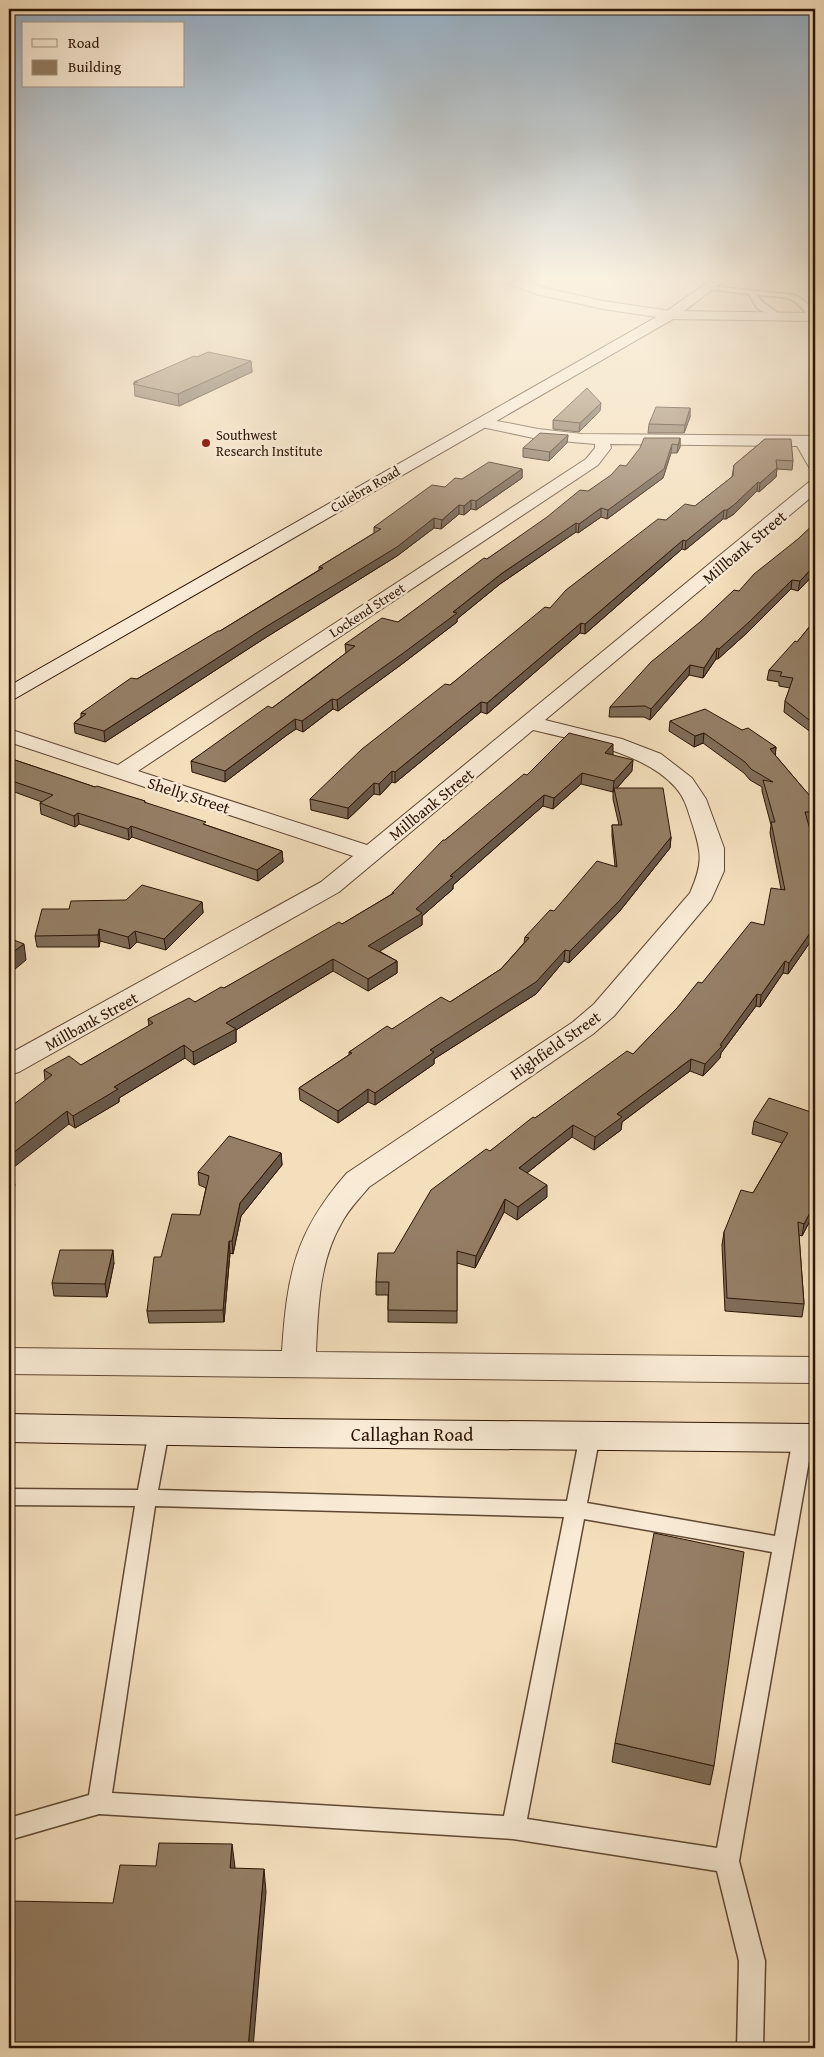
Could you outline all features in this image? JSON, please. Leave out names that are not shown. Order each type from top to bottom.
[{"type":"street","name":"Culebra Road","points":[[9,694],[563,376]]},
{"type":"street","points":[[482,422],[538,434],[602,440],[809,440],[815,464]]},
{"type":"street","name":"Lockend Street","points":[[120,773],[592,462],[601,453],[603,448],[602,440]]},
{"type":"street","name":"Millbank Street","points":[[9,1066],[317,896],[531,724],[815,486]]},
{"type":"street","name":"Highfield Street","points":[[298,1365],[303,1288],[308,1264],[316,1241],[327,1219],[343,1195],[358,1180],[583,1028],[604,1010],[702,895],[712,871],[712,848],[695,799],[684,783],[670,771],[653,759],[614,744],[531,724]]},
{"type":"street","name":"Shelly Street","points":[[9,734],[120,773],[371,854]]},
{"type":"street","points":[[9,1362],[815,1370]]},
{"type":"street","name":"Callaghan Road","points":[[9,1428],[809,1438]]},
{"type":"lane","points":[[99,1803],[146,1498],[159,1431]]},
{"type":"lane","points":[[513,1828],[574,1508],[590,1435]]},
{"type":"lane","points":[[750,2048],[752,1961],[727,1861],[784,1546],[809,1438]]},
{"type":"lane","points":[[9,1497],[146,1498],[574,1508],[784,1546]]},
{"type":"lane","points":[[9,1829],[99,1803],[513,1828],[727,1861]]},
{"type":"building","points":[[148,376],[218,376],[178,394],[133,384],[138,382],[134,382]]},
{"type":"building","points":[[587,388],[601,403],[580,423],[553,420]]},
{"type":"building","points":[[656,407],[690,408],[685,425],[649,424]]},
{"type":"building","points":[[540,433],[568,435],[550,452],[523,448]]},
{"type":"building","points":[[644,438],[680,438],[678,445],[672,444],[664,469],[608,510],[601,508],[501,574],[453,612],[457,613],[402,654],[337,700],[332,699],[302,721],[295,719],[225,771],[191,761],[268,706],[272,708],[317,675],[355,646],[345,644],[382,618],[398,622],[484,558],[487,559],[547,517],[580,490],[588,491],[611,475],[620,465],[626,466],[640,448]]},
{"type":"building","points":[[765,439],[791,439],[793,461],[776,460],[777,468],[760,483],[758,482],[735,504],[724,510],[686,541],[683,540],[585,624],[581,623],[487,703],[481,702],[395,772],[392,771],[379,784],[374,783],[348,808],[310,799],[362,749],[445,684],[450,685],[545,607],[550,608],[566,590],[658,519],[666,520],[685,504],[695,506],[733,476],[734,465]]},
{"type":"building","points":[[489,462],[522,469],[476,501],[471,500],[464,506],[459,505],[442,520],[434,518],[397,547],[264,628],[104,731],[74,723],[86,714],[81,713],[131,678],[137,679],[323,568],[319,567],[381,529],[374,527],[432,485],[445,487],[455,478],[462,479]]},
{"type":"building","points":[[815,523],[815,565],[800,581],[792,580],[749,622],[719,649],[717,648],[704,668],[690,665],[651,709],[645,706],[610,707],[651,662],[700,622],[734,590],[739,591],[754,574]]},
{"type":"building","points":[[815,620],[815,722],[813,723],[785,701],[793,678],[780,676],[782,672],[769,670],[795,641],[797,642]]},
{"type":"building","points":[[705,709],[742,730],[748,728],[776,747],[770,749],[815,802],[815,807],[813,806],[815,812],[805,812],[815,847],[815,926],[789,963],[785,961],[761,995],[757,994],[720,1045],[722,1046],[705,1064],[691,1059],[617,1114],[622,1117],[595,1137],[573,1125],[519,1168],[547,1185],[518,1207],[505,1199],[476,1256],[457,1251],[457,1311],[388,1310],[389,1282],[376,1282],[378,1253],[394,1253],[431,1190],[486,1149],[490,1151],[533,1117],[535,1118],[627,1051],[633,1054],[677,1008],[698,982],[702,983],[751,922],[764,925],[771,888],[785,890],[771,822],[775,822],[763,780],[773,782],[751,769],[745,762],[704,733],[695,736],[670,721]]},
{"type":"building","points":[[569,733],[613,744],[605,753],[633,760],[614,781],[582,773],[554,798],[544,795],[450,876],[453,877],[416,909],[422,913],[368,946],[397,961],[368,979],[333,959],[226,1023],[236,1029],[193,1052],[184,1045],[114,1087],[118,1089],[73,1116],[67,1111],[9,1156],[9,1108],[52,1075],[44,1070],[69,1056],[81,1065],[153,1023],[148,1019],[189,998],[195,1002],[221,987],[224,988],[339,922],[342,924],[394,893],[392,893],[443,840],[524,774],[527,775]]},
{"type":"building","points":[[9,758],[95,787],[97,786],[145,801],[206,822],[203,824],[282,851],[257,870],[131,826],[128,829],[78,813],[74,816],[40,803],[53,795],[9,780]]},
{"type":"building","points":[[614,788],[663,788],[671,837],[620,900],[570,951],[565,950],[536,982],[430,1050],[434,1052],[375,1093],[368,1089],[338,1111],[299,1088],[352,1053],[349,1052],[387,1026],[392,1029],[441,997],[450,1002],[501,969],[529,938],[525,937],[550,910],[554,911],[597,861],[617,867],[612,825],[622,825]]},
{"type":"building","points":[[142,885],[202,902],[164,939],[135,931],[128,937],[99,929],[98,935],[35,936],[42,909],[69,909],[71,901],[126,900]]},
{"type":"building","points":[[9,938],[24,944],[9,955]]},
{"type":"building","points":[[769,1098],[814,1113],[815,1110],[815,1203],[804,1224],[798,1222],[804,1304],[727,1298],[724,1232],[741,1190],[753,1193],[788,1133],[754,1121]]},
{"type":"building","points":[[229,1136],[281,1153],[240,1203],[232,1241],[229,1241],[223,1310],[147,1311],[154,1257],[161,1257],[172,1214],[200,1215],[209,1176],[198,1172]]},
{"type":"building","points":[[60,1250],[113,1250],[105,1284],[52,1283]]},
{"type":"building","points":[[654,1533],[744,1552],[714,1766],[615,1743]]},
{"type":"building","points":[[159,1843],[232,1844],[230,1868],[264,1869],[248,2048],[9,2048],[9,1901],[113,1903],[120,1865],[156,1866]]},
{"type":"place","name":"Southwest Research Institute","points":[[206,443]]}]
